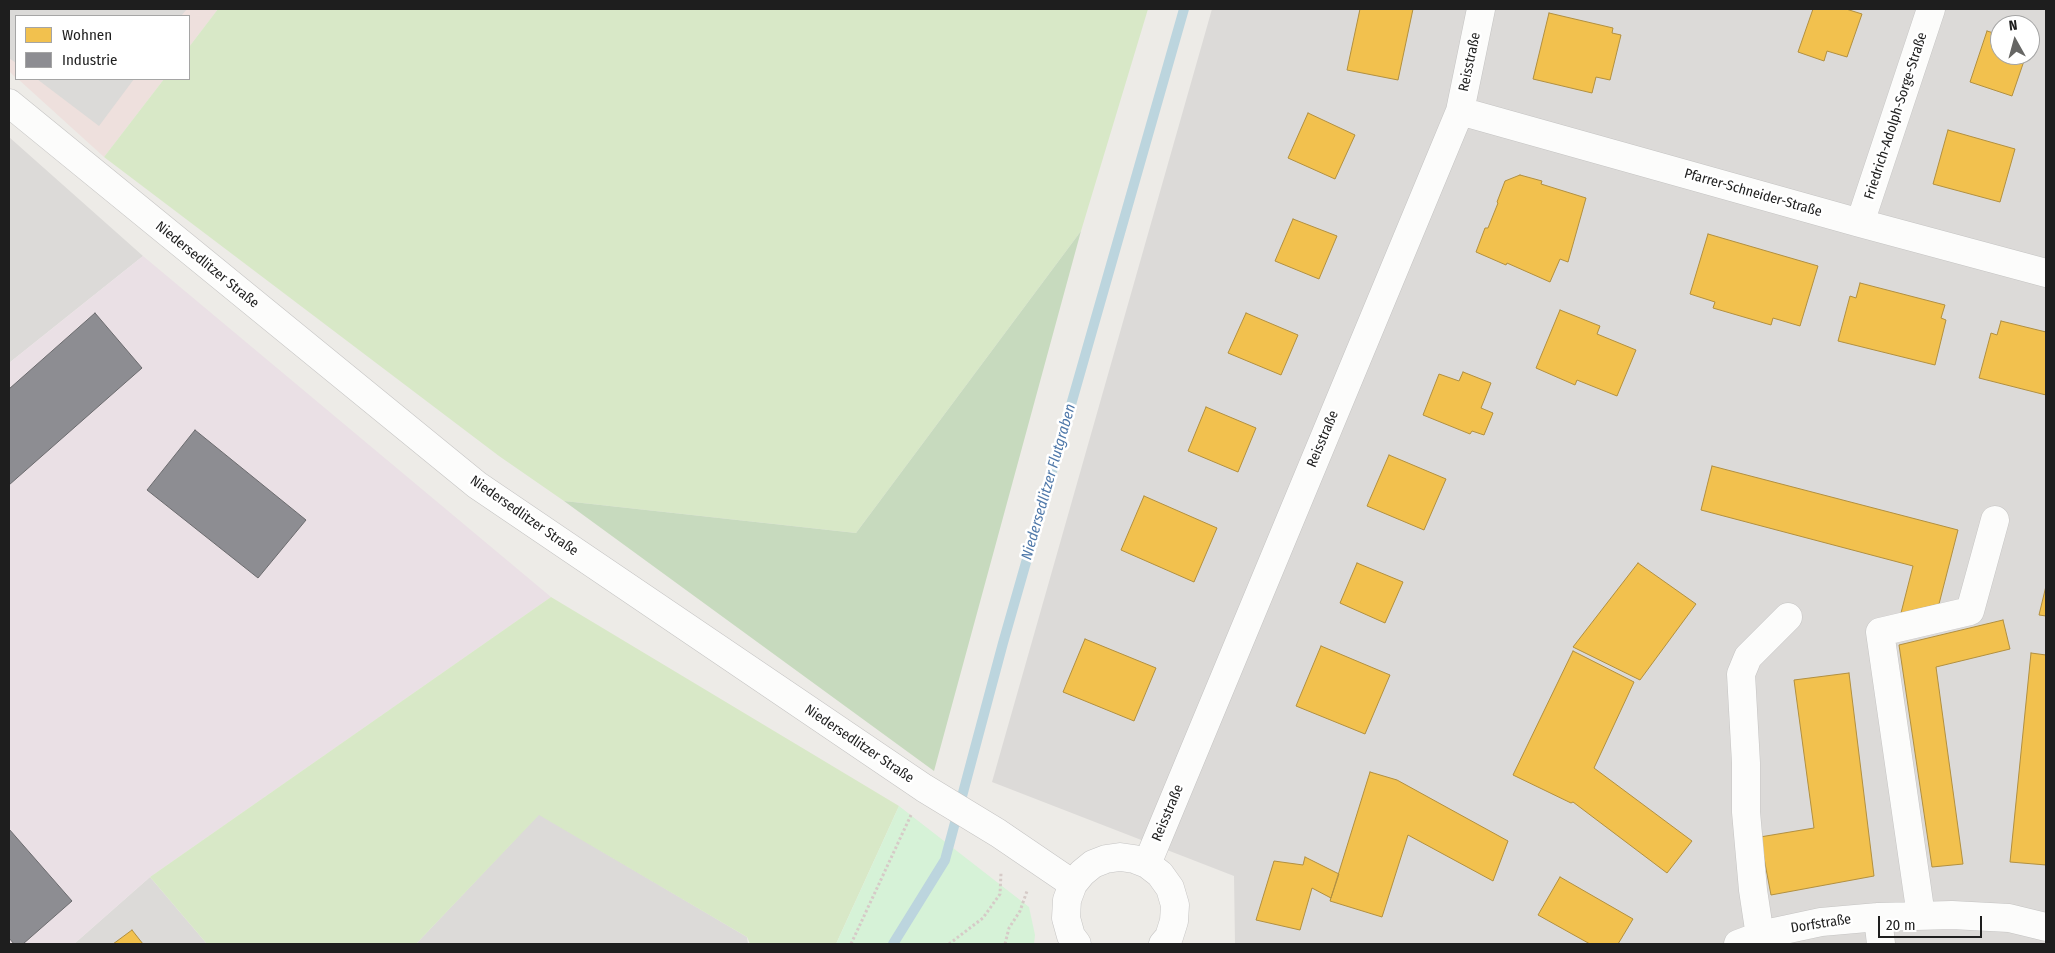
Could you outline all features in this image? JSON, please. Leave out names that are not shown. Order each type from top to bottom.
[{"type":"street","name":"Reisstraße","points":[[1147,864],[1460,111],[1481,9]]},
{"type":"street","name":"Friedrich-Adolph-Sorge-Straße","points":[[1860,223],[1931,9]]},
{"type":"street","name":"Niedersedlitzer Straße","points":[[9,103],[477,485],[931,792],[1001,835],[1073,884]]},
{"type":"street","name":"Pfarrer-Schneider-Straße","points":[[1460,111],[2046,273]]},
{"type":"street","points":[[1922,916],[1880,632],[1970,611],[1995,520]]},
{"type":"street","points":[[1749,940],[1753,890],[1746,812],[1746,763],[1741,674],[1748,657],[1788,617]]},
{"type":"street","points":[[1077,944],[1071,936],[1066,918],[1067,900],[1073,884],[1088,869],[1106,859],[1120,857],[1134,859],[1147,864],[1160,874],[1170,888],[1174,904],[1174,942]]},
{"type":"street","name":"Dorfstraße","points":[[1749,940],[1821,922],[1878,916],[1952,915],[2009,918],[2046,927]]},
{"type":"street","points":[[1878,916],[1881,944]]},
{"type":"path","points":[[851,944],[931,792]]},
{"type":"path","points":[[949,944],[984,918],[1000,894],[1001,835]]},
{"type":"path","points":[[1006,944],[1009,928],[1020,911],[1027,894],[1028,853]]},
{"type":"shaded area","points":[[9,9],[218,9],[190,46],[190,15],[15,15],[15,77],[9,71]]},
{"type":"shaded area","points":[[9,9],[187,9],[182,15],[15,15],[15,62],[9,58]]},
{"type":"shaded area","points":[[1212,9],[2046,9],[2046,944],[1235,944],[1234,876],[992,782]]},
{"type":"shaded area","points":[[19,80],[163,80],[104,157]]},
{"type":"shaded area","points":[[38,80],[133,80],[99,126]]},
{"type":"shaded area","points":[[9,137],[143,256],[9,363]]},
{"type":"shaded area","points":[[143,256],[551,597],[150,877],[74,944],[9,944],[9,363]]},
{"type":"shaded area","points":[[539,814],[747,937],[748,944],[416,944]]},
{"type":"shaded area","points":[[150,877],[207,944],[74,944]]},
{"type":"green space","points":[[218,9],[1148,9],[1081,231],[856,533],[564,501],[499,456],[104,157],[163,80],[190,80],[190,46]]},
{"type":"green space","points":[[1081,231],[934,771],[564,501],[856,533]]},
{"type":"green space","points":[[551,597],[899,806],[836,944],[750,944],[747,937],[539,815],[416,944],[207,944],[150,877]]},
{"type":"green space","points":[[899,806],[1029,907],[1035,935],[1034,944],[836,944]]},
{"type":"building: Wohnen","points":[[1360,9],[1413,9],[1398,80],[1347,70]]},
{"type":"building: Wohnen","points":[[1813,9],[1846,9],[1862,14],[1847,57],[1827,51],[1824,61],[1798,52]]},
{"type":"building: Wohnen","points":[[1549,13],[1613,28],[1612,33],[1621,35],[1610,80],[1596,77],[1592,93],[1533,79]]},
{"type":"building: Wohnen","points":[[1987,31],[1990,32],[1990,65],[2023,65],[2012,96],[1970,82]]},
{"type":"building: Wohnen","points":[[1308,113],[1355,135],[1335,179],[1288,158]]},
{"type":"building: Wohnen","points":[[1948,130],[2015,149],[2000,202],[1933,184]]},
{"type":"building: Wohnen","points":[[1520,175],[1542,181],[1541,184],[1586,198],[1568,262],[1560,259],[1550,282],[1476,252],[1485,228],[1488,228],[1505,181]]},
{"type":"building: Wohnen","points":[[1293,219],[1337,236],[1319,279],[1275,261]]},
{"type":"building: Wohnen","points":[[1708,234],[1818,266],[1800,326],[1773,318],[1771,325],[1713,308],[1715,302],[1690,294]]},
{"type":"building: Wohnen","points":[[1860,283],[1945,305],[1941,318],[1946,320],[1935,365],[1838,341],[1850,296],[1856,298]]},
{"type":"building: Wohnen","points":[[1560,310],[1600,326],[1597,334],[1636,350],[1617,396],[1577,380],[1575,385],[1536,368]]},
{"type":"building: Wohnen","points":[[1246,313],[1298,335],[1281,375],[1228,353]]},
{"type":"building: Wohnen","points":[[2001,321],[2046,332],[2046,395],[1979,378],[1991,333],[1997,335]]},
{"type":"building: Wohnen","points":[[1463,372],[1491,383],[1481,408],[1493,413],[1484,435],[1472,431],[1470,434],[1423,415],[1439,374],[1459,381]]},
{"type":"building: Wohnen","points":[[1206,407],[1256,428],[1238,472],[1188,451]]},
{"type":"building: Wohnen","points":[[1389,455],[1446,479],[1424,530],[1367,506]]},
{"type":"building: Wohnen","points":[[1712,466],[1958,530],[1939,604],[1901,613],[1913,566],[1701,510]]},
{"type":"building: Wohnen","points":[[1144,496],[1217,528],[1194,582],[1121,550]]},
{"type":"building: Wohnen","points":[[1357,563],[1403,582],[1385,623],[1340,603]]},
{"type":"building: Wohnen","points":[[1638,563],[1696,604],[1640,680],[1573,647]]},
{"type":"building: Wohnen","points":[[2046,586],[2046,616],[2039,615]]},
{"type":"building: Wohnen","points":[[2003,620],[2010,649],[1936,667],[1963,864],[1932,867],[1899,645]]},
{"type":"building: Wohnen","points":[[1085,639],[1156,668],[1134,721],[1063,692]]},
{"type":"building: Wohnen","points":[[1321,646],[1390,675],[1365,734],[1296,706]]},
{"type":"building: Wohnen","points":[[1573,651],[1634,682],[1594,768],[1692,841],[1667,873],[1573,802],[1571,803],[1513,775]]},
{"type":"building: Wohnen","points":[[2031,653],[2046,655],[2046,865],[2010,862]]},
{"type":"building: Wohnen","points":[[1849,673],[1874,876],[1771,895],[1760,837],[1814,828],[1794,680]]},
{"type":"building: Wohnen","points":[[1370,772],[1397,780],[1508,841],[1493,881],[1408,835],[1382,917],[1330,901]]},
{"type":"building: Wohnen","points":[[1305,857],[1339,874],[1331,898],[1312,888],[1300,930],[1256,920],[1274,861],[1303,865]]},
{"type":"building: Wohnen","points":[[1560,877],[1633,919],[1618,944],[1590,944],[1538,915]]},
{"type":"building: Wohnen","points":[[132,930],[143,944],[113,944]]},
{"type":"building: Industrie","points":[[95,313],[142,368],[9,485],[9,389]]},
{"type":"building: Industrie","points":[[195,430],[306,520],[258,578],[147,490]]},
{"type":"building: Industrie","points":[[9,829],[72,901],[23,944],[14,944],[9,938]]},
{"type":"waterway","name":"Niedersedlitzer Flutgraben","points":[[893,944],[945,860],[1003,643],[1184,9]]}]
